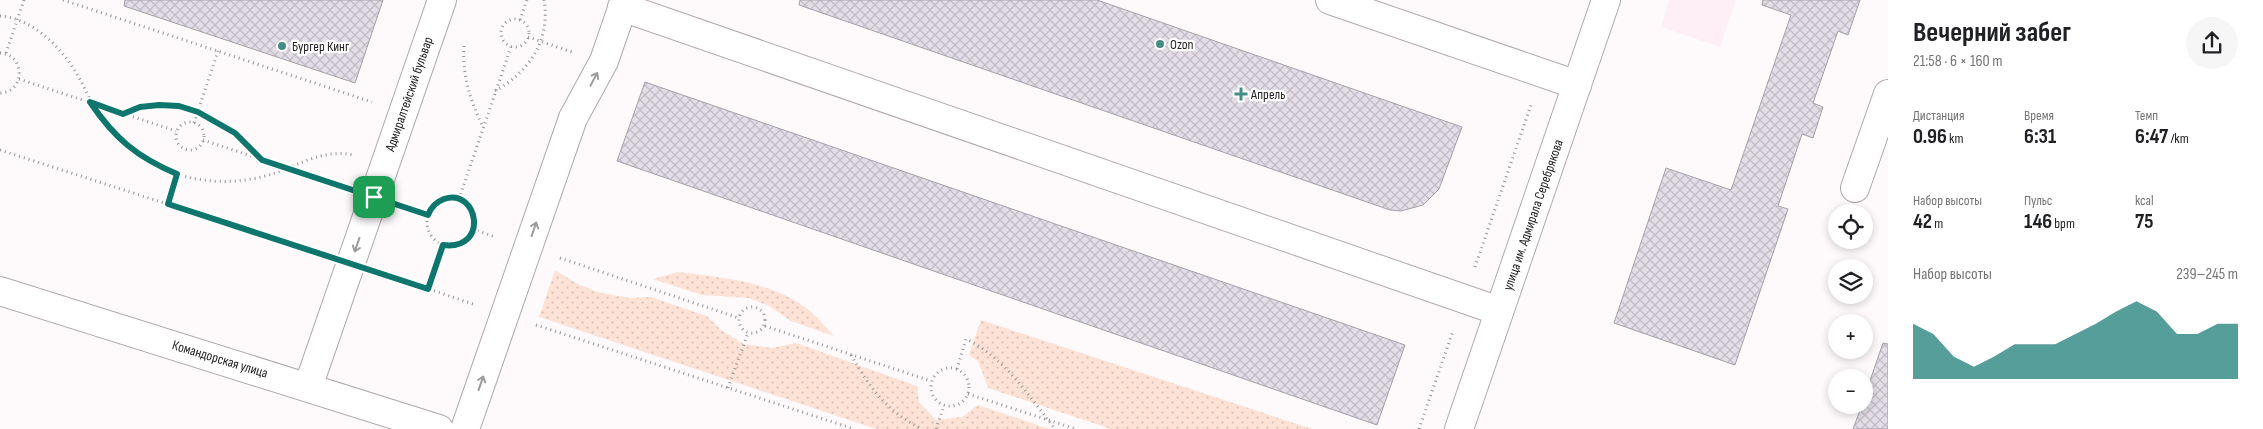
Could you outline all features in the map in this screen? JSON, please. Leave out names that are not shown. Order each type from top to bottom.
[{"type":"street","name":"Адмиралтейский бульвар","points":[[308,387],[442,0]]},
{"type":"street","points":[[1330,0],[1577,85]]},
{"type":"street","name":"улица им. Адмирала Серебрякова","points":[[1459,429],[1606,0]]},
{"type":"street","points":[[465,429],[573,118],[604,61],[623,4],[1499,311]]},
{"type":"street","points":[[1855,188],[1888,94]]},
{"type":"street","name":"Командорская улица","points":[[0,291],[439,429]]},
{"type":"path","points":[[6,53],[24,0]]},
{"type":"path","points":[[63,0],[375,103]]},
{"type":"path","points":[[520,20],[527,0]]},
{"type":"path","points":[[495,91],[523,71],[541,42],[545,25],[544,0]]},
{"type":"path","points":[[0,16],[17,20],[35,29],[64,55],[79,77],[90,102],[106,127],[127,147],[150,163],[177,174],[205,181],[233,182],[261,177],[288,168],[305,159],[324,154],[359,156]]},
{"type":"path","points":[[511,20],[520,20],[527,25],[528,37],[526,42],[520,47],[511,47],[504,41],[501,33],[504,25],[511,20]]},
{"type":"path","points":[[528,37],[579,55]]},
{"type":"path","points":[[464,44],[466,83],[473,106],[483,127]]},
{"type":"path","points":[[459,199],[511,47]]},
{"type":"path","points":[[194,123],[218,51]]},
{"type":"path","points":[[0,52],[6,53],[15,59],[20,68],[19,79],[14,88],[0,93]]},
{"type":"path","points":[[1419,429],[1542,73]]},
{"type":"path","points":[[19,79],[176,131]]},
{"type":"path","points":[[123,114],[140,107],[159,105],[179,106],[198,112],[235,133],[262,160]]},
{"type":"path","points":[[194,123],[203,131],[203,140],[198,147],[190,150],[182,147],[177,140],[176,131],[181,124],[194,123]]},
{"type":"path","points":[[203,140],[428,215]]},
{"type":"path","points":[[0,150],[475,305]]},
{"type":"path","points":[[168,204],[177,174]]},
{"type":"path","points":[[448,198],[459,199],[468,205],[474,214],[473,229],[464,242],[454,246],[443,245],[434,239],[428,230],[428,215],[438,202],[448,198]]},
{"type":"path","points":[[473,229],[499,238]]},
{"type":"path","points":[[428,289],[443,245]]},
{"type":"path","points":[[554,256],[739,318]]},
{"type":"path","points":[[752,307],[761,310],[766,317],[765,326],[759,332],[748,333],[740,325],[739,318],[744,310],[752,307]]},
{"type":"path","points":[[530,323],[854,429]]},
{"type":"path","points":[[765,326],[930,382]]},
{"type":"path","points":[[728,388],[748,333]]},
{"type":"path","points":[[957,369],[966,339],[983,347],[1004,366],[1055,429]]},
{"type":"path","points":[[851,355],[869,386],[888,408],[922,429]]},
{"type":"path","points":[[948,367],[957,369],[965,374],[969,384],[968,394],[958,404],[944,406],[935,401],[930,392],[930,382],[934,374],[941,370],[948,367]]},
{"type":"path","points":[[968,394],[1076,429]]},
{"type":"path","points":[[936,429],[944,406]]},
{"type":"shaded area","points":[[1669,0],[1736,0],[1720,47],[1661,27]]},
{"type":"shaded area","points":[[555,270],[576,283],[597,292],[629,298],[651,297],[707,316],[721,330],[744,344],[772,348],[796,343],[917,386],[919,402],[936,420],[962,417],[978,405],[1049,429],[876,429],[539,317]]},
{"type":"shaded area","points":[[678,272],[730,279],[780,293],[810,311],[834,336],[791,321],[769,306],[749,298],[702,295],[653,279]]},
{"type":"shaded area","points":[[981,320],[1312,429],[1111,429],[988,388],[978,361],[969,355]]},
{"type":"building","points":[[125,0],[383,0],[355,83],[124,6]]},
{"type":"building","points":[[800,0],[1097,0],[1462,127],[1439,189],[1423,205],[1401,211],[1390,210],[799,5]]},
{"type":"building","points":[[1763,0],[1860,0],[1848,35],[1838,31],[1813,103],[1823,107],[1813,138],[1802,134],[1778,206],[1788,209],[1735,365],[1614,323],[1666,168],[1731,190],[1791,15],[1762,5]]},
{"type":"building","points":[[645,82],[1405,345],[1377,425],[617,161]]},
{"type":"building","points":[[1883,343],[1888,344],[1888,429],[1853,429],[1859,414],[1873,414],[1873,372]]},
{"type":"place","name":"Ozon","points":[[1160,44]]},
{"type":"place","name":"Бургер Кинг","points":[[282,46]]},
{"type":"place","name":"Апрель","points":[[1241,94]]},
{"type":"route","points":[[90,102],[123,114],[140,107],[159,105],[179,106],[198,112],[217,121],[235,133],[262,160],[374,197],[428,215],[430,209],[438,202],[448,198],[459,199],[468,205],[474,214],[475,224],[471,234],[464,242],[454,246],[443,245],[428,289],[168,204],[177,174],[150,163],[127,147],[106,127],[90,102]]}]
